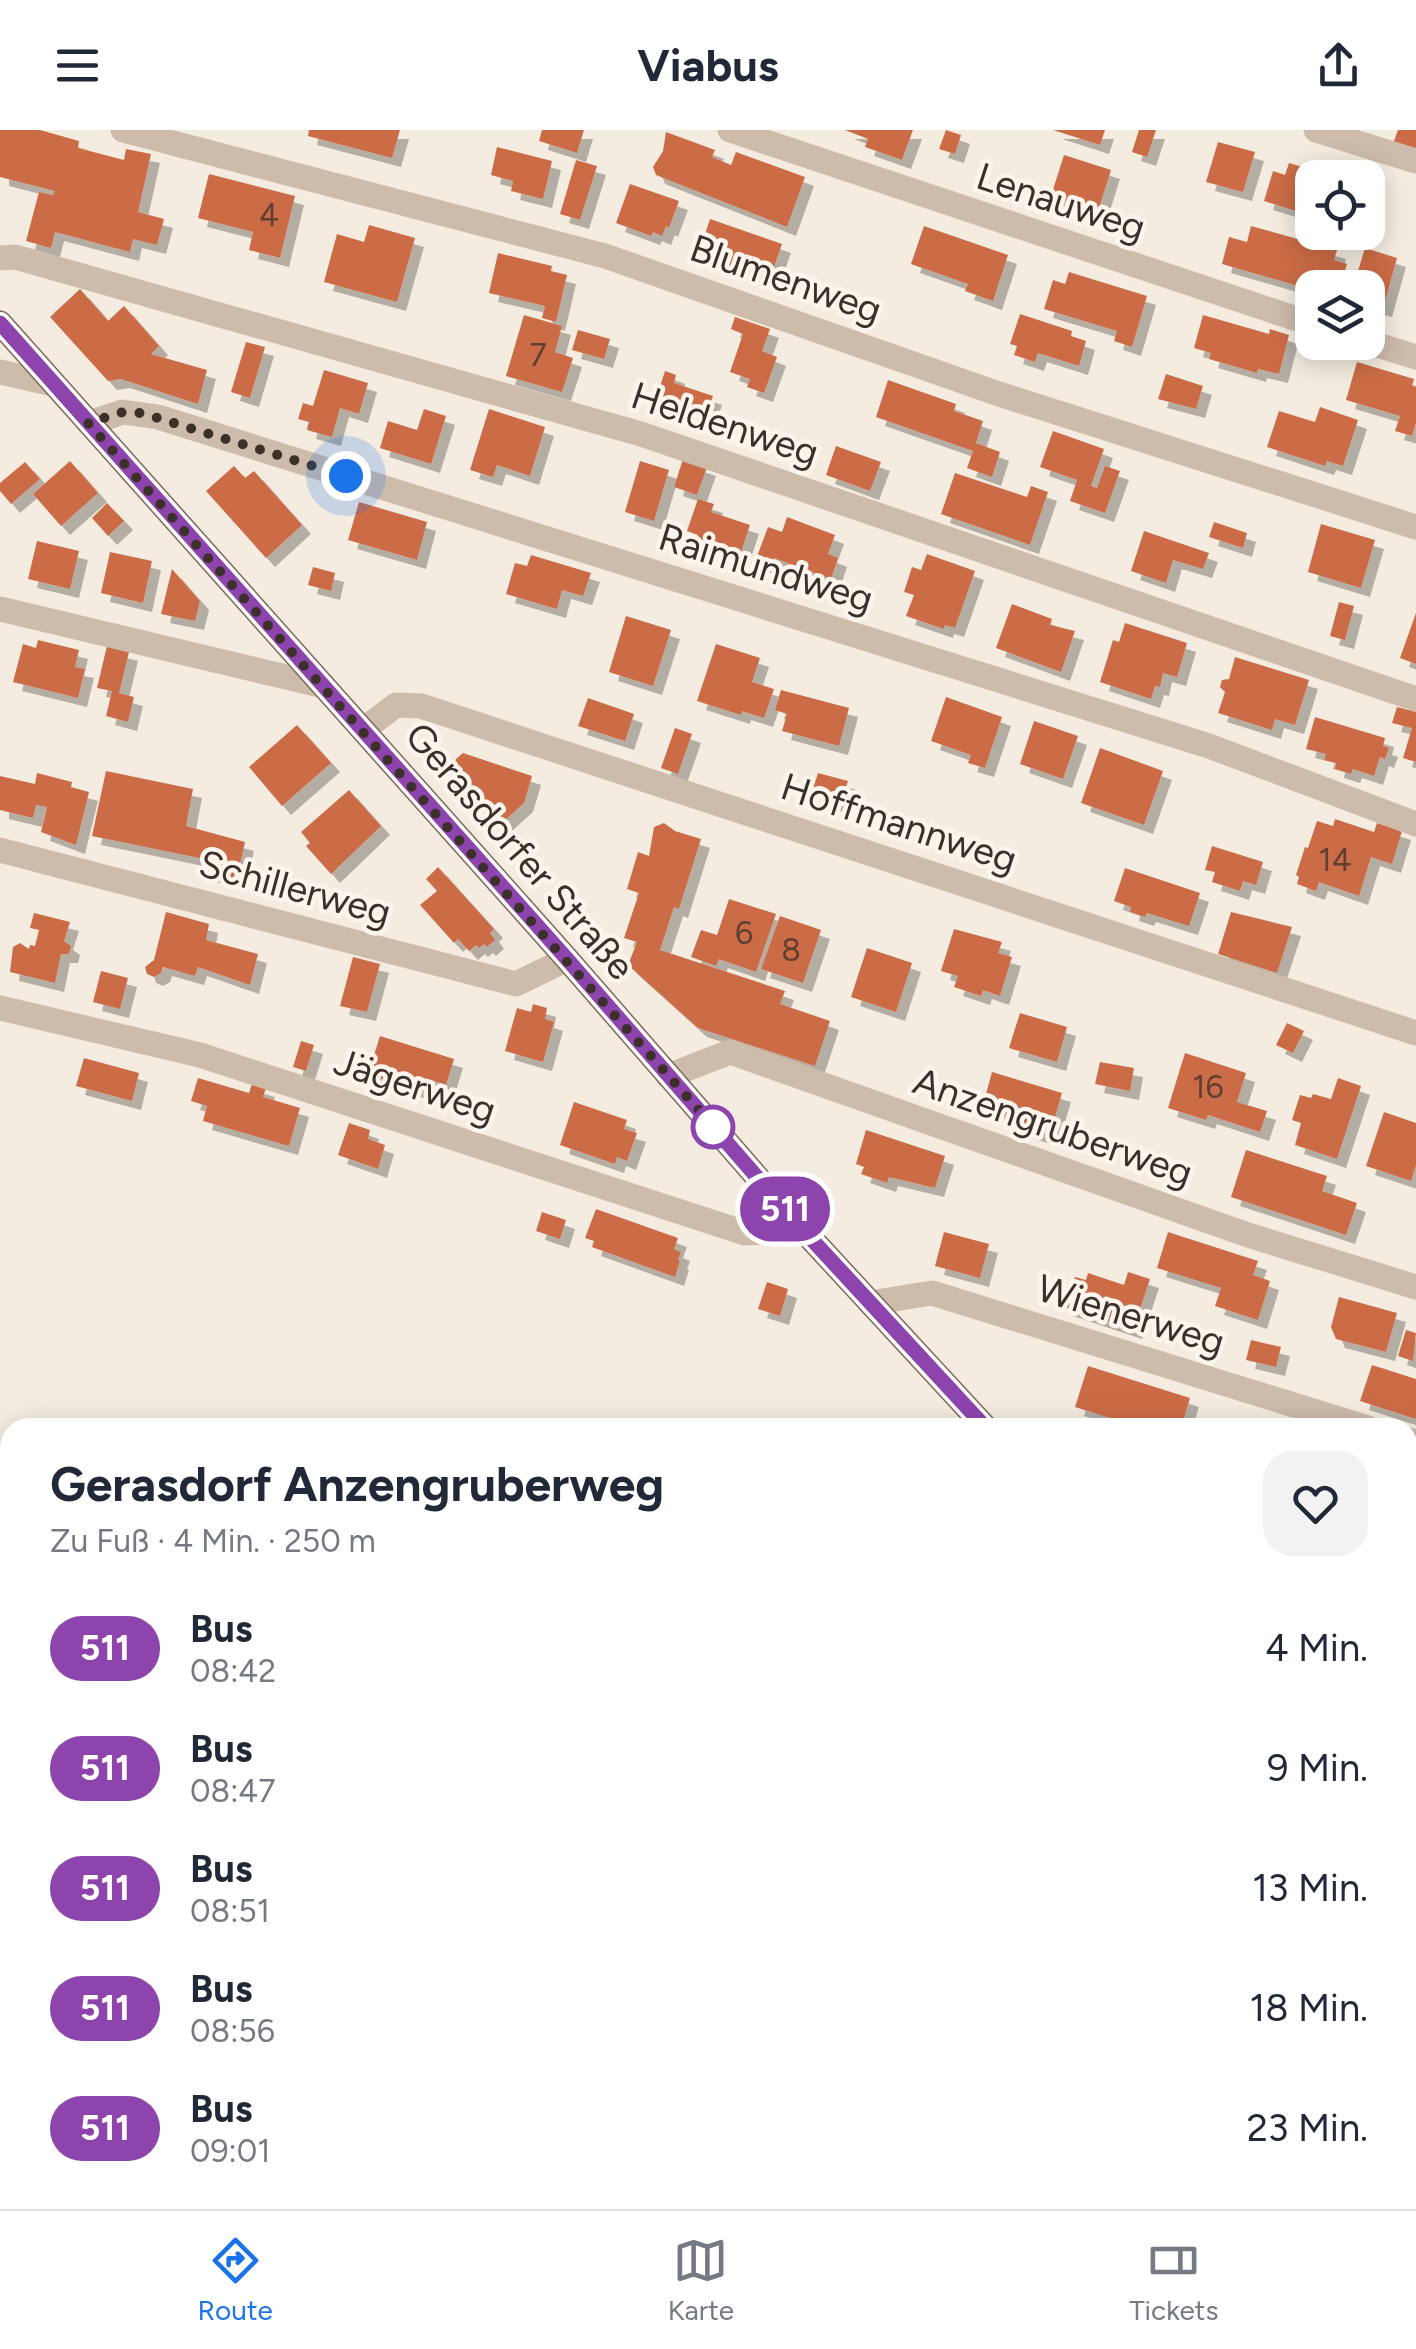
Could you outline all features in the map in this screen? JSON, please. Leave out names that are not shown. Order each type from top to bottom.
[{"type":"main road","name":"Gerasdorfer Straße","points":[[0,323],[804,1231],[977,1418]]},
{"type":"street","name":"Blumenweg","points":[[123,130],[605,256],[999,394],[1416,527]]},
{"type":"street","name":"Lenauweg","points":[[730,130],[1295,318]]},
{"type":"street","points":[[1316,130],[1416,161]]},
{"type":"street","name":"Heldenweg","points":[[0,258],[15,256],[642,434],[1416,699]]},
{"type":"street","points":[[1385,347],[1416,357]]},
{"type":"street","points":[[0,372],[53,384]]},
{"type":"street","name":"Raimundweg","points":[[88,423],[123,412],[158,417],[1209,746],[1416,824]]},
{"type":"street","points":[[0,609],[324,686]]},
{"type":"street","name":"Hoffmannweg","points":[[364,730],[396,705],[420,706],[1416,1033]]},
{"type":"street","name":"Schillerweg","points":[[0,850],[516,984],[567,959]]},
{"type":"street","name":"Jägerweg","points":[[0,1008],[200,1055],[744,1234],[804,1231]]},
{"type":"street","name":"Anzengruberweg","points":[[668,1076],[730,1052],[1248,1235],[1416,1287]]},
{"type":"street","name":"Wienerweg","points":[[870,1303],[932,1293],[1336,1418]]},
{"type":"building","points":[[0,130],[40,130],[79,141],[78,148],[124,160],[126,149],[151,154],[138,212],[164,219],[157,245],[133,239],[130,252],[55,232],[51,248],[26,241],[39,192],[53,195],[55,191],[0,177]]},
{"type":"building","points":[[309,130],[400,130],[392,158],[308,136]]},
{"type":"building","points":[[542,130],[584,130],[577,153],[539,141]]},
{"type":"building","points":[[845,130],[913,130],[902,160],[865,147],[868,139]]},
{"type":"building","points":[[946,130],[961,135],[955,154],[939,149]]},
{"type":"building","points":[[1053,130],[1105,130],[1100,145]]},
{"type":"building","points":[[1139,130],[1156,130],[1147,157],[1132,152]]},
{"type":"building","points":[[1398,130],[1416,130],[1416,157],[1391,149]]},
{"type":"building","points":[[666,132],[715,150],[712,157],[731,165],[736,152],[805,177],[787,227],[656,175],[653,167],[663,151]]},
{"type":"building","points":[[1218,142],[1255,152],[1243,192],[1206,182]]},
{"type":"building","points":[[497,147],[552,161],[543,199],[511,191],[513,181],[491,175]]},
{"type":"building","points":[[1064,155],[1111,170],[1098,211],[1051,196]]},
{"type":"building","points":[[576,160],[597,166],[580,220],[560,214]]},
{"type":"building","points":[[1289,163],[1295,165],[1295,211],[1264,201],[1273,171],[1285,175]]},
{"type":"building","points":[[209,174],[295,196],[280,258],[249,250],[253,232],[198,218]]},
{"type":"building","points":[[630,184],[679,201],[662,236],[616,223]]},
{"type":"building","points":[[710,219],[782,244],[769,281],[698,256]]},
{"type":"building","points":[[369,225],[415,238],[397,302],[324,282],[337,234],[364,242]]},
{"type":"building","points":[[924,226],[1008,255],[993,301],[965,291],[968,284],[911,264]]},
{"type":"building","points":[[1251,226],[1295,238],[1295,250],[1337,250],[1334,260],[1347,264],[1345,270],[1295,270],[1295,285],[1222,264],[1229,237],[1247,242]]},
{"type":"building","points":[[1364,250],[1397,258],[1385,301],[1385,270],[1358,270]]},
{"type":"building","points":[[498,253],[552,266],[551,271],[567,275],[556,322],[542,318],[545,306],[489,293]]},
{"type":"building","points":[[1069,272],[1147,296],[1132,347],[1114,341],[1117,331],[1044,309],[1053,280],[1065,284]]},
{"type":"building","points":[[80,289],[108,321],[124,306],[159,346],[151,354],[207,370],[198,404],[121,379],[108,381],[50,317]]},
{"type":"building","points":[[1020,314],[1072,331],[1071,336],[1086,341],[1079,366],[1038,353],[1035,362],[1014,355],[1017,346],[1010,344]]},
{"type":"building","points":[[524,315],[562,326],[555,352],[573,358],[562,392],[506,376]]},
{"type":"building","points":[[1203,315],[1269,334],[1270,329],[1289,335],[1279,374],[1258,369],[1257,373],[1209,359],[1211,353],[1194,348]]},
{"type":"building","points":[[735,317],[770,329],[762,351],[777,357],[764,393],[747,387],[750,379],[730,372],[743,334],[731,329]]},
{"type":"building","points":[[578,330],[610,339],[604,359],[572,350]]},
{"type":"building","points":[[246,342],[265,347],[250,398],[231,392]]},
{"type":"building","points":[[1357,362],[1414,379],[1416,423],[1412,436],[1395,431],[1400,416],[1346,400]]},
{"type":"building","points":[[324,370],[368,383],[359,414],[340,408],[332,437],[307,430],[309,422],[298,419],[303,403],[313,406]]},
{"type":"building","points":[[665,371],[676,375],[674,383],[713,396],[707,413],[657,396]]},
{"type":"building","points":[[1166,374],[1203,386],[1196,409],[1158,399]]},
{"type":"building","points":[[888,380],[956,404],[954,411],[983,421],[976,443],[1000,452],[992,477],[967,468],[973,451],[876,417]]},
{"type":"building","points":[[1320,407],[1358,420],[1343,466],[1327,461],[1325,466],[1267,447],[1279,411],[1315,422]]},
{"type":"building","points":[[424,409],[446,416],[431,464],[380,448],[388,421],[417,430]]},
{"type":"building","points":[[489,409],[545,427],[530,476],[497,465],[493,477],[470,470]]},
{"type":"building","points":[[1053,431],[1104,449],[1091,486],[1097,488],[1105,466],[1120,471],[1105,513],[1070,501],[1077,480],[1040,467]]},
{"type":"building","points":[[836,446],[881,462],[870,491],[826,475]]},
{"type":"building","points":[[683,459],[707,467],[697,495],[674,487]]},
{"type":"building","points":[[70,461],[98,493],[61,526],[33,494]]},
{"type":"building","points":[[640,461],[669,470],[654,521],[625,512]]},
{"type":"building","points":[[25,462],[40,479],[11,504],[0,491],[0,483]]},
{"type":"building","points":[[234,466],[245,478],[254,471],[302,525],[266,558],[206,491]]},
{"type":"building","points":[[955,473],[1027,497],[1031,486],[1048,492],[1030,545],[941,514]]},
{"type":"building","points":[[698,499],[714,504],[711,512],[750,525],[741,552],[687,531]]},
{"type":"building","points":[[359,502],[427,522],[417,560],[348,540]]},
{"type":"building","points":[[107,503],[124,521],[108,536],[92,518]]},
{"type":"building","points":[[787,517],[835,535],[828,554],[838,558],[831,579],[774,558],[770,567],[755,562],[768,527],[782,532]]},
{"type":"building","points":[[1214,522],[1247,533],[1243,548],[1209,537]]},
{"type":"building","points":[[1321,524],[1375,540],[1361,588],[1308,572]]},
{"type":"building","points":[[1144,531],[1209,553],[1203,569],[1173,560],[1166,583],[1131,571]]},
{"type":"building","points":[[37,541],[79,551],[70,589],[28,579]]},
{"type":"building","points":[[110,552],[152,561],[143,603],[101,593]]},
{"type":"building","points":[[927,554],[975,571],[955,628],[945,625],[944,629],[906,616],[914,595],[904,592],[912,567],[921,570]]},
{"type":"building","points":[[531,555],[591,573],[583,596],[562,590],[557,609],[506,594],[515,563],[527,566]]},
{"type":"building","points":[[313,567],[335,573],[331,591],[308,585]]},
{"type":"building","points":[[172,569],[200,601],[195,621],[161,614]]},
{"type":"building","points":[[1339,602],[1354,606],[1345,640],[1330,636]]},
{"type":"building","points":[[1012,604],[1052,619],[1050,625],[1075,631],[1061,672],[996,648]]},
{"type":"building","points":[[1416,613],[1416,664],[1400,658]]},
{"type":"building","points":[[626,616],[671,630],[653,686],[609,672]]},
{"type":"building","points":[[1125,623],[1187,643],[1177,677],[1163,673],[1160,687],[1155,686],[1151,699],[1100,682],[1113,640],[1119,642]]},
{"type":"building","points":[[38,640],[79,650],[75,667],[85,669],[78,698],[13,682],[23,644],[36,648]]},
{"type":"building","points":[[716,644],[760,658],[752,682],[774,689],[764,718],[697,701]]},
{"type":"building","points":[[107,646],[129,652],[119,693],[134,697],[128,722],[106,716],[112,691],[97,688]]},
{"type":"building","points":[[1235,657],[1309,680],[1295,725],[1275,719],[1272,730],[1218,713],[1225,692],[1220,687],[1222,680],[1229,679]]},
{"type":"building","points":[[781,690],[849,708],[839,746],[782,731],[787,714],[775,710]]},
{"type":"building","points":[[946,697],[1002,717],[985,768],[968,763],[971,755],[931,741]]},
{"type":"building","points":[[588,698],[634,714],[625,741],[578,726]]},
{"type":"building","points":[[1397,707],[1416,712],[1416,762],[1403,758],[1412,728],[1392,723]]},
{"type":"building","points":[[1315,717],[1385,738],[1383,746],[1389,748],[1385,759],[1380,757],[1374,776],[1353,769],[1351,774],[1335,769],[1336,763],[1324,760],[1326,754],[1306,749]]},
{"type":"building","points":[[1034,721],[1078,736],[1063,779],[1020,764]]},
{"type":"building","points":[[297,725],[331,763],[282,806],[249,767]]},
{"type":"building","points":[[675,728],[692,734],[678,774],[661,768]]},
{"type":"building","points":[[1100,748],[1163,771],[1144,825],[1081,803]]},
{"type":"building","points":[[463,753],[532,776],[524,803],[503,822],[453,768]]},
{"type":"building","points":[[106,771],[193,789],[186,826],[245,842],[236,881],[207,873],[209,860],[92,836]]},
{"type":"building","points":[[37,773],[72,782],[71,787],[89,792],[76,845],[41,832],[47,807],[36,805],[33,818],[0,810],[0,776],[35,784]]},
{"type":"building","points":[[818,773],[848,781],[840,805],[811,795]]},
{"type":"building","points":[[349,790],[381,826],[331,874],[306,846],[310,843],[301,832]]},
{"type":"building","points":[[1335,819],[1374,832],[1377,823],[1402,831],[1392,864],[1371,857],[1359,896],[1319,882],[1316,891],[1297,884],[1296,875],[1317,821],[1333,826]]},
{"type":"building","points":[[664,823],[701,839],[679,909],[674,907],[660,950],[785,991],[780,1004],[830,1021],[815,1066],[698,1028],[628,965],[637,942],[624,938],[639,893],[627,889],[638,852],[649,856],[654,827]]},
{"type":"building","points":[[1212,846],[1263,862],[1256,885],[1243,881],[1240,891],[1212,882],[1215,872],[1205,870]]},
{"type":"building","points":[[438,867],[494,929],[490,933],[495,940],[487,947],[476,945],[469,951],[458,939],[454,943],[420,905],[437,891],[426,879]]},
{"type":"building","points":[[1125,868],[1200,893],[1189,926],[1130,912],[1131,907],[1114,901]]},
{"type":"building","points":[[729,899],[776,914],[756,972],[719,959],[716,966],[691,957],[701,930],[717,935]]},
{"type":"building","points":[[166,912],[209,924],[206,940],[258,954],[250,985],[198,967],[195,976],[163,967],[154,977],[147,974],[145,967],[154,960]]},
{"type":"building","points":[[1231,912],[1292,927],[1277,973],[1218,954]]},
{"type":"building","points":[[34,913],[70,922],[64,941],[71,946],[69,954],[61,954],[55,983],[10,972],[13,947],[20,943],[29,949],[30,945],[35,946],[39,930],[30,928]]},
{"type":"building","points":[[780,916],[821,930],[803,983],[761,969]]},
{"type":"building","points":[[954,929],[1002,942],[998,953],[1012,957],[1000,996],[983,990],[981,996],[954,987],[958,976],[941,971]]},
{"type":"building","points":[[867,948],[912,963],[896,1012],[851,997]]},
{"type":"building","points":[[353,957],[380,964],[367,1012],[340,1006]]},
{"type":"building","points":[[101,971],[128,978],[120,1009],[93,1002]]},
{"type":"building","points":[[533,1004],[547,1008],[545,1019],[554,1022],[543,1062],[505,1051],[517,1008],[531,1012]]},
{"type":"building","points":[[1020,1013],[1067,1027],[1057,1062],[1009,1048]]},
{"type":"building","points":[[1287,1023],[1304,1031],[1293,1053],[1276,1045]]},
{"type":"building","points":[[380,1036],[454,1059],[446,1085],[431,1080],[427,1093],[368,1074]]},
{"type":"building","points":[[301,1041],[314,1045],[306,1071],[293,1067]]},
{"type":"building","points":[[1185,1053],[1246,1073],[1237,1102],[1267,1111],[1260,1132],[1208,1115],[1206,1120],[1168,1108]]},
{"type":"building","points":[[84,1058],[139,1073],[132,1101],[76,1086]]},
{"type":"building","points":[[1100,1062],[1134,1068],[1130,1091],[1095,1084]]},
{"type":"building","points":[[992,1072],[1062,1093],[1049,1137],[1004,1120],[1006,1111],[991,1106],[993,1096],[986,1094]]},
{"type":"building","points":[[198,1078],[249,1093],[252,1084],[266,1088],[263,1097],[300,1108],[289,1146],[203,1121],[207,1106],[191,1101]]},
{"type":"building","points":[[1338,1078],[1361,1086],[1337,1159],[1295,1145],[1301,1123],[1292,1120],[1300,1095],[1331,1099]]},
{"type":"building","points":[[574,1102],[627,1120],[624,1129],[637,1133],[627,1161],[617,1157],[615,1164],[560,1145]]},
{"type":"building","points":[[1384,1112],[1416,1123],[1416,1165],[1411,1181],[1366,1166]]},
{"type":"building","points":[[349,1123],[370,1130],[368,1139],[385,1145],[378,1169],[338,1155]]},
{"type":"building","points":[[866,1130],[945,1156],[935,1188],[889,1177],[887,1183],[861,1174],[864,1167],[856,1164]]},
{"type":"building","points":[[1246,1150],[1327,1176],[1322,1191],[1357,1203],[1346,1235],[1231,1197]]},
{"type":"building","points":[[596,1209],[678,1238],[674,1249],[681,1252],[675,1277],[592,1247],[594,1241],[585,1238]]},
{"type":"building","points":[[542,1212],[566,1220],[560,1239],[536,1231]]},
{"type":"building","points":[[944,1232],[989,1244],[980,1278],[935,1266]]},
{"type":"building","points":[[1168,1232],[1258,1261],[1253,1275],[1270,1281],[1258,1320],[1215,1306],[1221,1288],[1157,1268]]},
{"type":"building","points":[[1128,1272],[1150,1279],[1133,1330],[1064,1307],[1075,1277],[1086,1280],[1088,1273],[1124,1285]]},
{"type":"building","points":[[767,1282],[788,1289],[780,1316],[758,1309]]},
{"type":"building","points":[[1339,1297],[1397,1313],[1386,1352],[1336,1339],[1331,1327]]},
{"type":"building","points":[[1406,1330],[1416,1333],[1413,1361],[1398,1356]]},
{"type":"building","points":[[1251,1340],[1281,1347],[1276,1367],[1246,1360]]},
{"type":"building","points":[[1372,1365],[1416,1379],[1416,1418],[1360,1401]]},
{"type":"building","points":[[1088,1366],[1190,1398],[1184,1418],[1110,1418],[1075,1407]]},
{"type":"bus line","name":"511","points":[[0,323],[804,1231],[977,1418]]},
{"type":"route","points":[[346,476],[141,413],[123,412],[88,423],[722,1136],[713,1127]]}]
